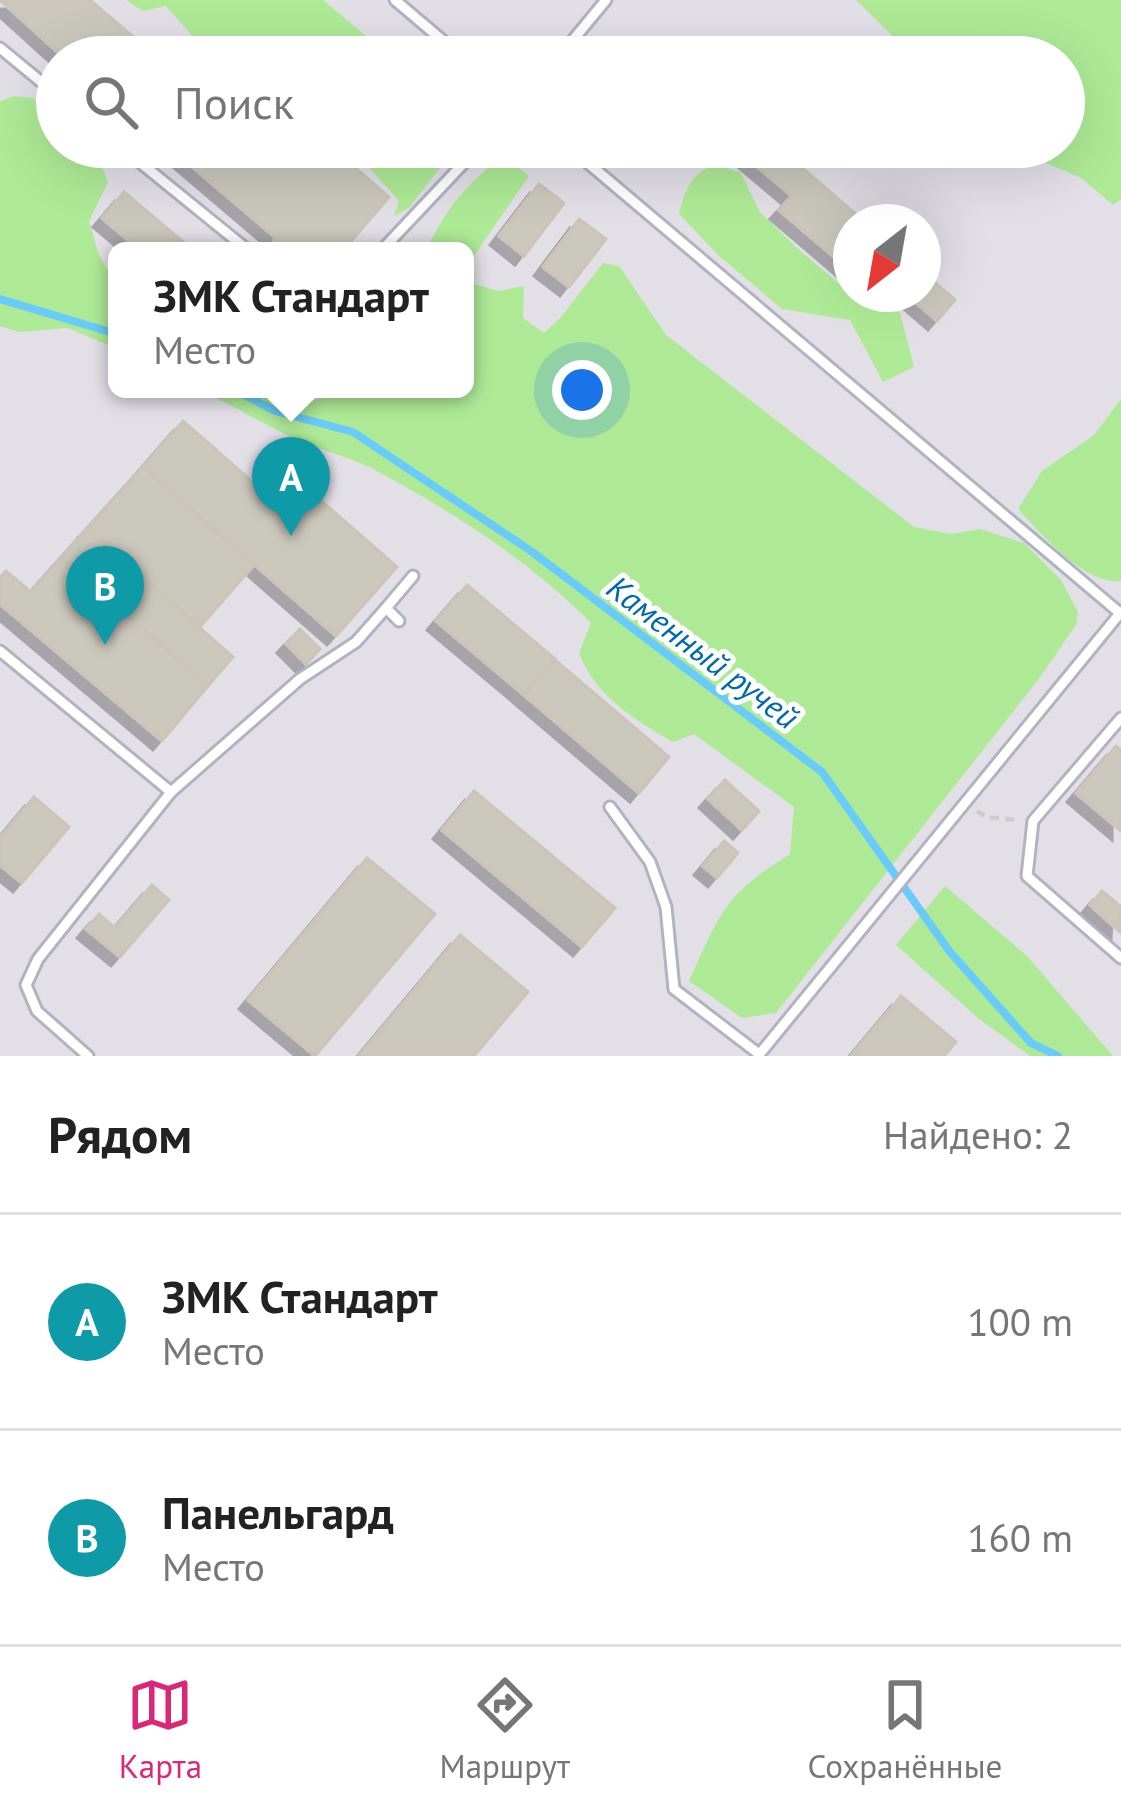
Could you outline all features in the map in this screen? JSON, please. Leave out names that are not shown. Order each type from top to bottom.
[{"type":"lane","points":[[395,0],[437,36]]},
{"type":"lane","points":[[576,36],[606,0]]},
{"type":"lane","points":[[0,48],[36,78]]},
{"type":"lane","points":[[147,168],[238,242]]},
{"type":"lane","points":[[389,242],[459,168]]},
{"type":"lane","points":[[594,168],[1121,613],[759,1055],[674,988],[666,907],[650,862],[610,807]]},
{"type":"lane","points":[[88,1056],[37,1011],[26,985],[38,959],[171,792],[300,679],[356,642],[413,576]]},
{"type":"lane","points":[[386,608],[399,621]]},
{"type":"lane","points":[[0,651],[171,792]]},
{"type":"lane","points":[[1120,722],[1033,821],[1027,876],[1121,958]]},
{"type":"path","points":[[963,801],[986,817],[1033,821]]},
{"type":"shaded area","points":[[0,0],[1121,0],[1121,1056],[0,1056]]},
{"type":"green space","points":[[126,0],[323,0],[366,36],[192,36],[166,6],[143,11]]},
{"type":"green space","points":[[856,0],[1121,0],[1121,199],[1113,205],[1081,178],[1058,168],[1085,168],[1085,36],[893,36]]},
{"type":"green space","points":[[14,96],[36,101],[36,168],[102,168],[108,182],[89,221],[108,271],[108,345],[68,328],[19,332],[0,326],[0,101]]},
{"type":"green space","points":[[370,168],[440,168],[409,208],[394,216],[399,201]]},
{"type":"green space","points":[[489,168],[519,168],[529,176],[474,256],[474,242],[431,242],[458,198]]},
{"type":"green space","points":[[708,168],[741,173],[760,212],[833,279],[833,312],[900,313],[914,367],[883,382],[850,320],[782,309],[719,256],[679,214],[690,183]]},
{"type":"green space","points":[[603,263],[619,266],[666,335],[914,527],[951,534],[980,529],[1024,543],[1061,580],[1078,612],[1076,625],[776,1013],[742,1018],[689,981],[726,907],[790,854],[794,807],[694,734],[673,742],[618,705],[595,682],[579,653],[591,623],[488,538],[373,469],[297,440],[215,398],[297,398],[306,403],[324,398],[474,398],[474,270],[475,284],[498,291],[524,286],[523,318],[544,333]]},
{"type":"green space","points":[[1121,399],[1121,581],[1079,567],[1018,509],[1042,471],[1094,435]]},
{"type":"green space","points":[[945,886],[1027,956],[1113,1056],[1030,1056],[978,1018],[896,945]]},
{"type":"building","points":[[0,0],[90,0],[132,36],[40,36]]},
{"type":"building","points":[[194,168],[355,168],[389,197],[351,242],[273,242],[276,238]]},
{"type":"building","points":[[759,168],[802,168],[844,204],[833,204],[833,256],[779,210],[792,196]]},
{"type":"building","points":[[539,184],[564,203],[524,256],[499,236]]},
{"type":"building","points":[[124,192],[183,242],[130,242],[102,218]]},
{"type":"building","points":[[579,219],[606,239],[569,287],[543,267]]},
{"type":"building","points":[[941,288],[955,300],[937,321],[927,312],[941,312]]},
{"type":"building","points":[[183,421],[281,507],[301,483],[397,567],[336,636],[143,467]]},
{"type":"building","points":[[143,467],[254,565],[200,627],[87,529]]},
{"type":"building","points":[[87,529],[233,657],[208,686],[61,558]]},
{"type":"building","points":[[61,558],[208,686],[162,741],[0,604],[0,577],[6,571],[31,592]]},
{"type":"building","points":[[467,585],[555,659],[524,695],[436,621]]},
{"type":"building","points":[[300,629],[320,649],[306,664],[286,644]]},
{"type":"building","points":[[555,660],[669,757],[639,793],[524,695]]},
{"type":"building","points":[[1116,746],[1121,750],[1121,831],[1076,793]]},
{"type":"building","points":[[725,780],[759,811],[742,830],[708,799]]},
{"type":"building","points":[[474,791],[615,908],[582,947],[442,830]]},
{"type":"building","points":[[34,797],[69,827],[22,883],[0,865],[0,838]]},
{"type":"building","points":[[724,841],[738,853],[717,878],[703,866]]},
{"type":"building","points":[[367,858],[435,914],[315,1056],[248,1000]]},
{"type":"building","points":[[152,885],[169,900],[120,957],[86,929],[99,914],[115,928]]},
{"type":"building","points":[[1102,891],[1121,907],[1120,932],[1090,905]]},
{"type":"building","points":[[460,935],[528,992],[474,1056],[359,1056]]},
{"type":"building","points":[[901,996],[956,1042],[944,1056],[851,1056]]},
{"type":"waterway","name":"Каменный ручей","points":[[0,299],[108,331]]},
{"type":"waterway","name":"Каменный ручей","points":[[250,398],[275,411],[353,432],[531,551],[822,772],[950,952],[1031,1043],[1058,1056]]},
{"type":"place","name":"ЗМК Стандарт","points":[[291,536]]},
{"type":"place","name":"Панельгард","points":[[105,645]]}]
